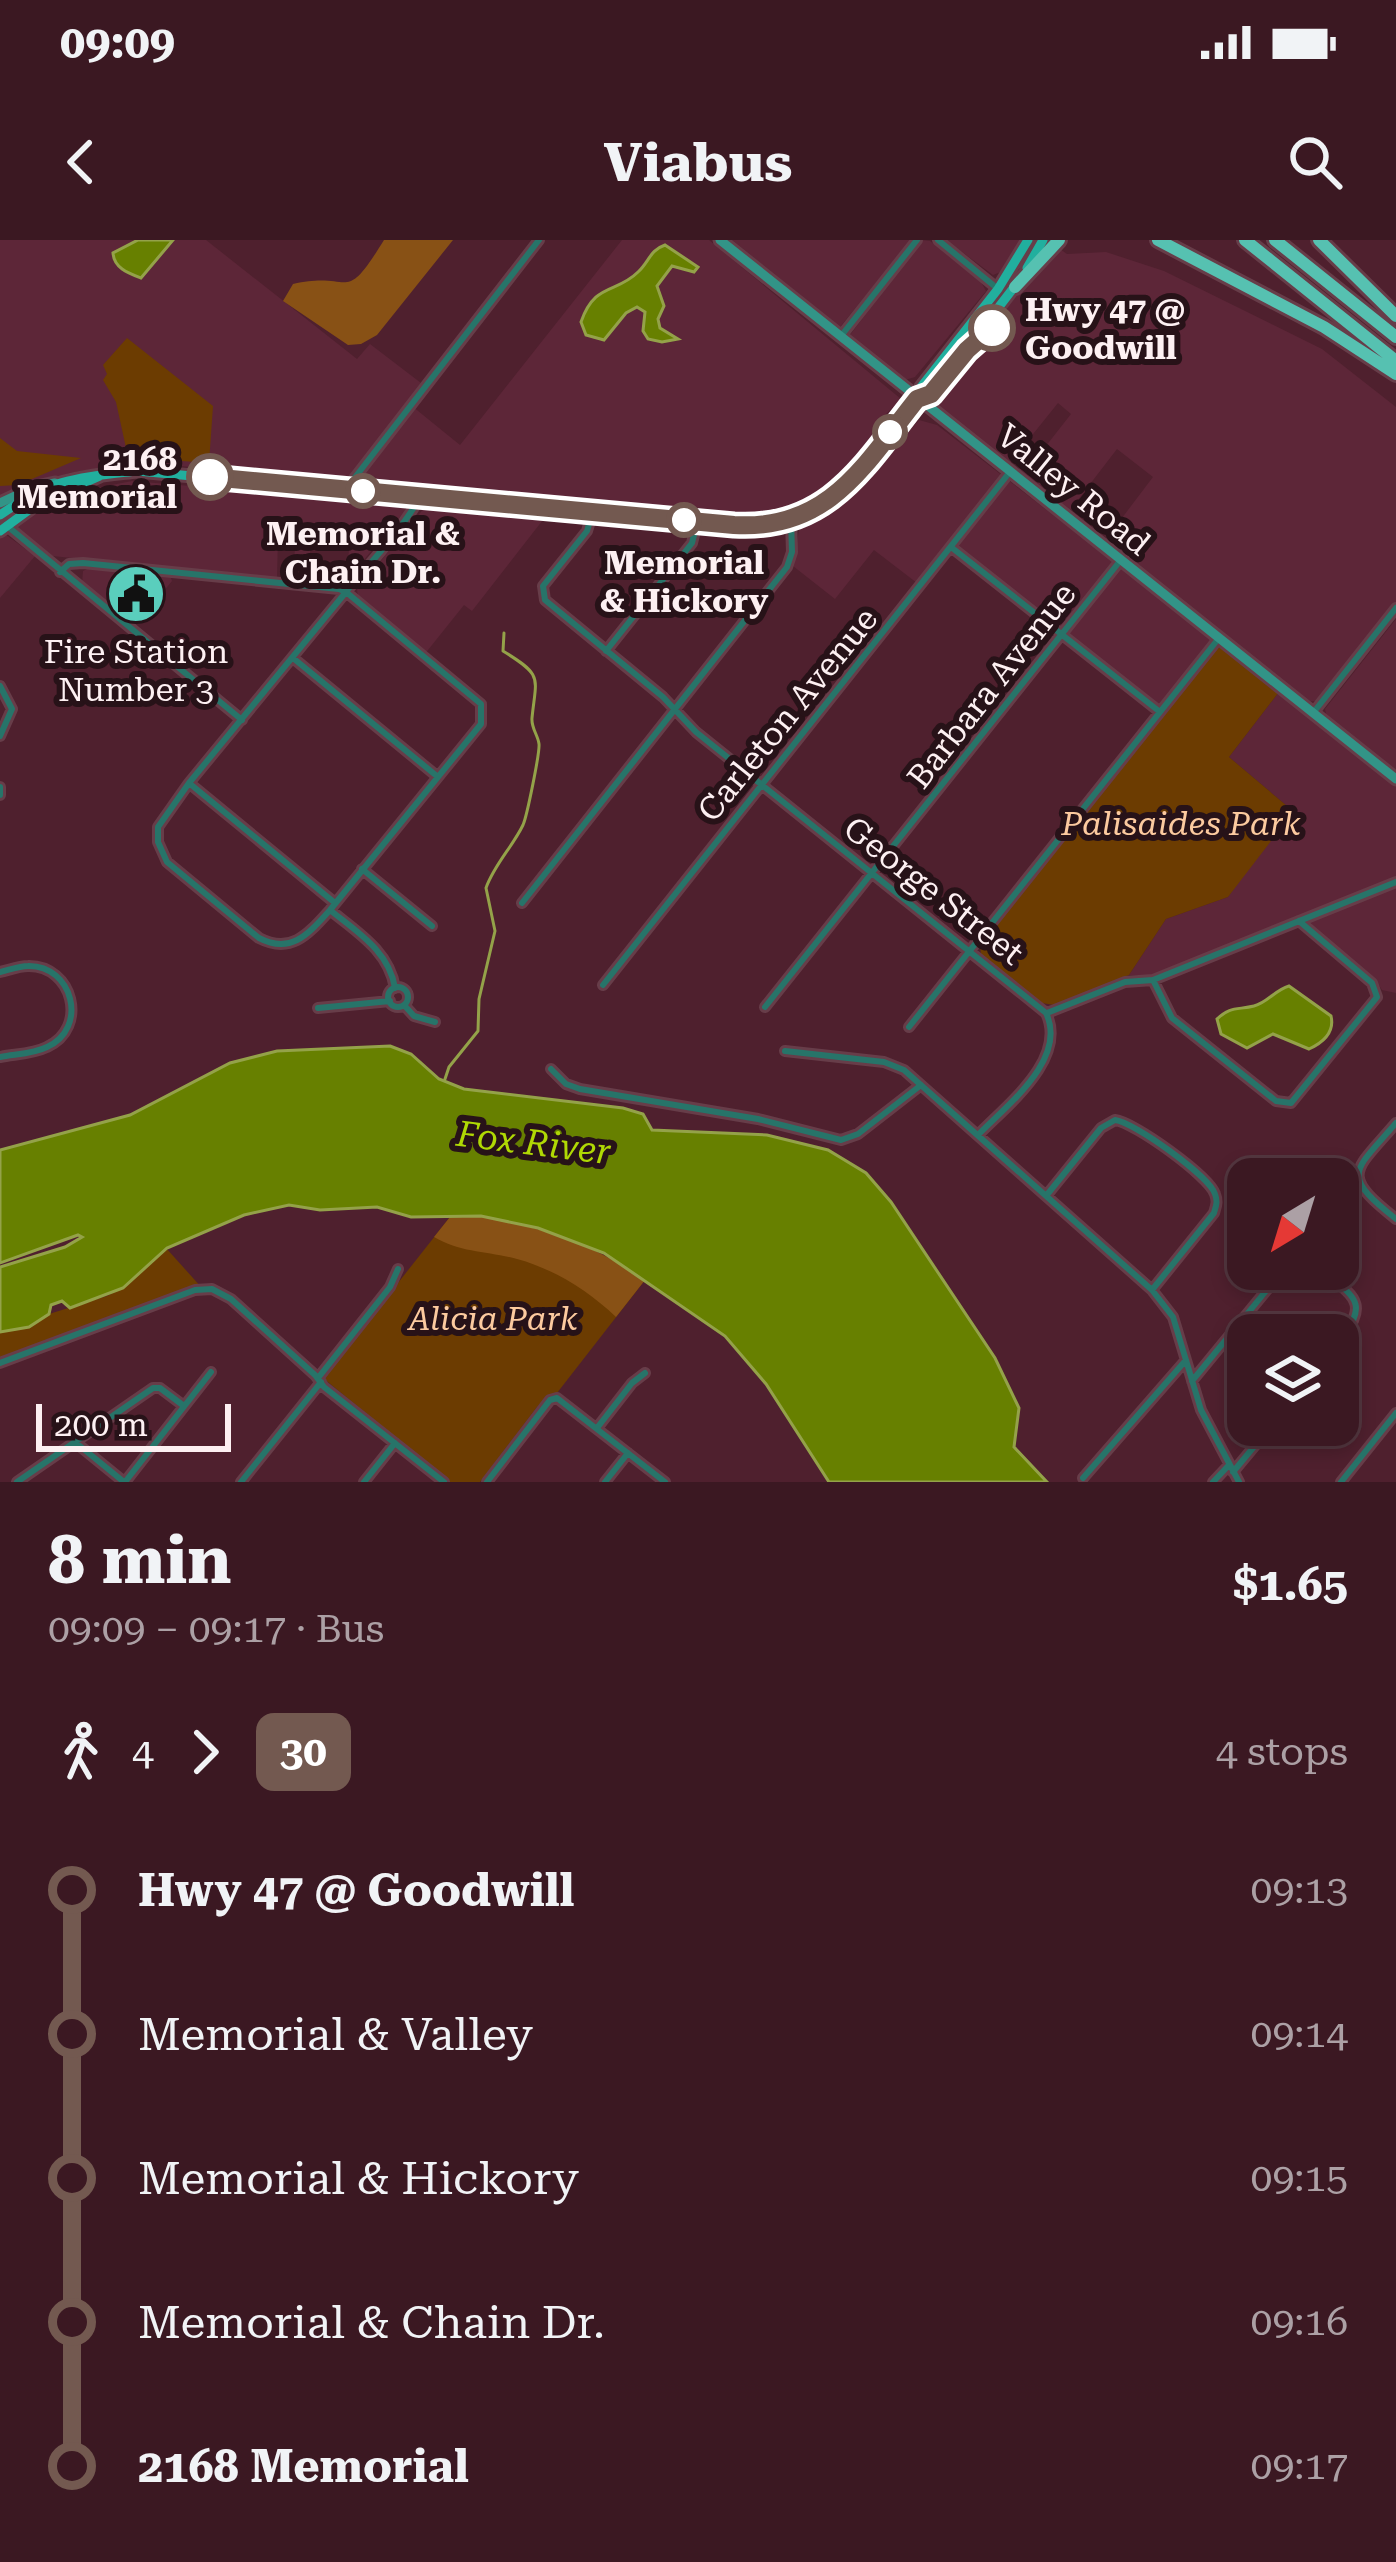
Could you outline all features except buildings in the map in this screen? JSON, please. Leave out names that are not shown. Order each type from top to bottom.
[{"type":"highway","points":[[1016,287],[1059,240]]},
{"type":"highway","points":[[1158,240],[1324,327],[1396,374]]},
{"type":"highway","points":[[1245,240],[1396,362]]},
{"type":"highway","points":[[1275,240],[1396,337]]},
{"type":"highway","points":[[1319,240],[1396,316]]},
{"type":"main road","name":"Valley Road","points":[[720,240],[1396,779]]},
{"type":"main road","points":[[0,503],[75,476],[156,472],[748,526],[790,519],[820,507],[842,490],[917,399],[1028,240]]},
{"type":"main road","points":[[917,399],[931,394],[1016,287],[1043,240]]},
{"type":"main road","points":[[1,523],[105,474]]},
{"type":"main road","points":[[1,523],[55,483]]},
{"type":"street","points":[[346,489],[539,240]]},
{"type":"street","points":[[841,337],[917,240]]},
{"type":"street","points":[[938,240],[998,289]]},
{"type":"street","name":"Carleton Avenue","points":[[603,985],[1009,473]]},
{"type":"street","points":[[60,572],[69,564],[83,563],[346,592],[483,707],[481,724],[332,906],[303,939],[287,944],[270,944],[167,862],[158,842],[159,824],[189,783],[293,658],[346,592],[421,496]]},
{"type":"street","name":"George Street","points":[[593,511],[587,531],[541,594],[762,784],[1046,1013]]},
{"type":"street","points":[[522,903],[787,566],[792,552],[790,519]]},
{"type":"street","points":[[606,651],[692,543],[697,521]]},
{"type":"street","points":[[1,523],[242,720]]},
{"type":"street","points":[[951,547],[1160,712]]},
{"type":"street","name":"Barbara Avenue","points":[[765,1007],[1120,561]]},
{"type":"street","points":[[1313,713],[1396,608]]},
{"type":"street","points":[[909,1027],[1219,638]]},
{"type":"street","points":[[293,658],[438,777]]},
{"type":"street","points":[[0,686],[12,709],[0,736]]},
{"type":"street","points":[[189,783],[376,947],[395,988]]},
{"type":"street","points":[[362,868],[432,926]]},
{"type":"street","points":[[978,1135],[1047,1057],[1053,1036],[1046,1013],[1125,982],[1153,980],[1396,882]]},
{"type":"street","points":[[1153,980],[1172,1018],[1276,1101],[1291,1103],[1377,997],[1372,983],[1299,922]]},
{"type":"street","points":[[0,973],[31,965],[49,970],[64,983],[72,1005],[68,1027],[52,1044],[0,1057]]},
{"type":"street","points":[[390,1001],[390,992],[401,988],[408,994],[404,1005]]},
{"type":"street","points":[[318,1008],[390,1001],[404,1005]]},
{"type":"street","points":[[404,1005],[414,1016],[435,1022]]},
{"type":"street","points":[[785,1051],[890,1064],[921,1085],[1152,1291],[1173,1317],[1210,1432],[1239,1482]]},
{"type":"street","points":[[550,1069],[573,1087],[758,1119],[841,1140],[858,1134],[921,1085]]},
{"type":"street","points":[[1046,1196],[1101,1128],[1115,1120],[1136,1126],[1208,1183],[1216,1197],[1214,1213],[1152,1291]]},
{"type":"street","points":[[1396,1123],[1363,1162],[1358,1178],[1364,1194],[1396,1219]]},
{"type":"street","points":[[241,1482],[390,1287],[398,1269]]},
{"type":"street","points":[[0,1364],[202,1288],[231,1299],[444,1482]]},
{"type":"street","points":[[1192,1381],[1267,1290]]},
{"type":"street","points":[[1083,1478],[1186,1360]]},
{"type":"street","points":[[75,1442],[125,1482],[211,1372]]},
{"type":"street","points":[[597,1428],[645,1373]]},
{"type":"street","points":[[17,1482],[153,1388],[184,1406]]},
{"type":"street","points":[[488,1482],[553,1398],[562,1400],[665,1482]]},
{"type":"street","points":[[1341,1482],[1396,1413]]},
{"type":"street","points":[[364,1482],[394,1443]]},
{"type":"street","points":[[1213,1482],[1251,1446]]},
{"type":"street","points":[[604,1482],[628,1453]]},
{"type":"shaded area","points":[[0,240],[206,240],[357,359],[370,344],[421,383],[407,402],[460,445],[622,240],[709,240],[901,399],[834,486],[806,504],[772,515],[134,462],[69,473],[0,501]]},
{"type":"shaded area","points":[[384,240],[453,240],[377,335],[348,345],[283,301],[293,284],[353,280]]},
{"type":"shaded area","points":[[732,240],[911,240],[840,327]]},
{"type":"shaded area","points":[[922,240],[930,241],[986,291],[915,377],[905,380],[850,335]]},
{"type":"shaded area","points":[[946,240],[1021,240],[1003,271],[993,275]]},
{"type":"shaded area","points":[[1057,247],[1067,254],[1106,252],[1164,271],[1322,349],[1396,407],[1396,605],[1392,604],[1316,701],[1305,702],[1103,543],[1153,477],[1117,449],[1067,514],[1018,470],[1037,448],[1042,451],[1071,414],[1058,403],[1009,464],[937,406],[937,394]]},
{"type":"shaded area","points":[[919,420],[937,425],[1213,639],[1158,707],[951,543],[917,583],[874,550],[835,599],[793,566],[799,530],[847,500]]},
{"type":"shaded area","points":[[132,481],[401,504],[406,510],[346,581],[350,539],[333,537],[332,548],[311,546],[306,580],[292,579],[296,539],[278,537],[277,578],[52,556],[16,526],[33,511],[71,493]]},
{"type":"shaded area","points":[[425,507],[546,516],[472,611],[464,605],[424,655],[358,596],[357,590]]},
{"type":"shaded area","points":[[5,534],[35,556],[0,598],[0,536]]},
{"type":"shaded area","points":[[83,571],[170,574],[172,581],[135,626],[82,584]]},
{"type":"shaded area","points":[[1396,619],[1396,773],[1327,718],[1325,709]]},
{"type":"shaded area","points":[[1279,692],[1396,786],[1396,993],[1382,990],[1375,979],[1315,933],[1307,913],[1151,975],[1129,975],[1166,919],[1228,897],[1287,806],[1229,757]]},
{"type":"shaded area","points":[[481,1216],[566,1239],[645,1280],[616,1317],[583,1290],[544,1269],[434,1237],[450,1217]]},
{"type":"green space","points":[[127,338],[213,406],[209,463],[128,457],[116,402],[103,380],[107,374],[103,365]]},
{"type":"green space","points":[[0,438],[17,451],[81,458],[18,485],[0,486]]},
{"type":"green space","name":"Palisaides Park","points":[[1221,647],[1279,692],[1229,757],[1287,806],[1281,828],[1228,897],[1166,919],[1129,975],[1054,1005],[1042,1003],[981,955],[980,945]]},
{"type":"green space","name":"Alicia Park","points":[[450,1217],[645,1280],[480,1482],[450,1482],[323,1378]]},
{"type":"green space","points":[[166,1248],[202,1288],[0,1363],[0,1332],[29,1327],[49,1314],[123,1288]]},
{"type":"water","points":[[138,240],[173,240],[141,278],[119,266],[113,253]]},
{"type":"water","points":[[665,245],[698,267],[694,272],[672,266],[657,286],[664,306],[660,328],[678,339],[648,339],[643,331],[645,312],[637,307],[604,340],[586,335],[581,322],[593,300],[630,279]]},
{"type":"water","points":[[1289,986],[1331,1016],[1329,1032],[1318,1044],[1309,1049],[1273,1034],[1247,1048],[1221,1034],[1217,1019],[1222,1015],[1259,1004]]},
{"type":"water","name":"Fox River","points":[[390,1046],[411,1054],[439,1079],[464,1089],[623,1108],[643,1114],[652,1130],[767,1135],[828,1150],[866,1173],[891,1202],[995,1358],[1019,1408],[1014,1447],[1047,1482],[829,1482],[766,1384],[725,1336],[604,1253],[538,1228],[481,1216],[411,1217],[377,1207],[320,1210],[289,1205],[244,1215],[167,1248],[123,1288],[70,1308],[62,1301],[51,1305],[49,1314],[29,1327],[0,1332],[0,1267],[82,1237],[0,1263],[0,1150],[130,1115],[230,1063],[277,1051]]},
{"type":"waterway","points":[[445,1079],[478,1031],[479,999],[495,931],[486,888],[523,825],[539,749],[532,722],[534,679],[525,666],[503,651],[504,633]]},
{"type":"bus line","name":"30","points":[[210,477],[734,525],[778,522],[833,499],[917,399],[931,394],[992,328]]},
{"type":"place","name":"Hwy 47 @ Goodwill","points":[[992,328]]},
{"type":"place","name":"2168 Memorial","points":[[210,477]]},
{"type":"place","name":"Memorial & Chain Dr.","points":[[363,491]]},
{"type":"place","name":"Memorial & Hickory","points":[[684,520]]},
{"type":"place","name":"Fire Station Number 3","points":[[136,594]]}]
